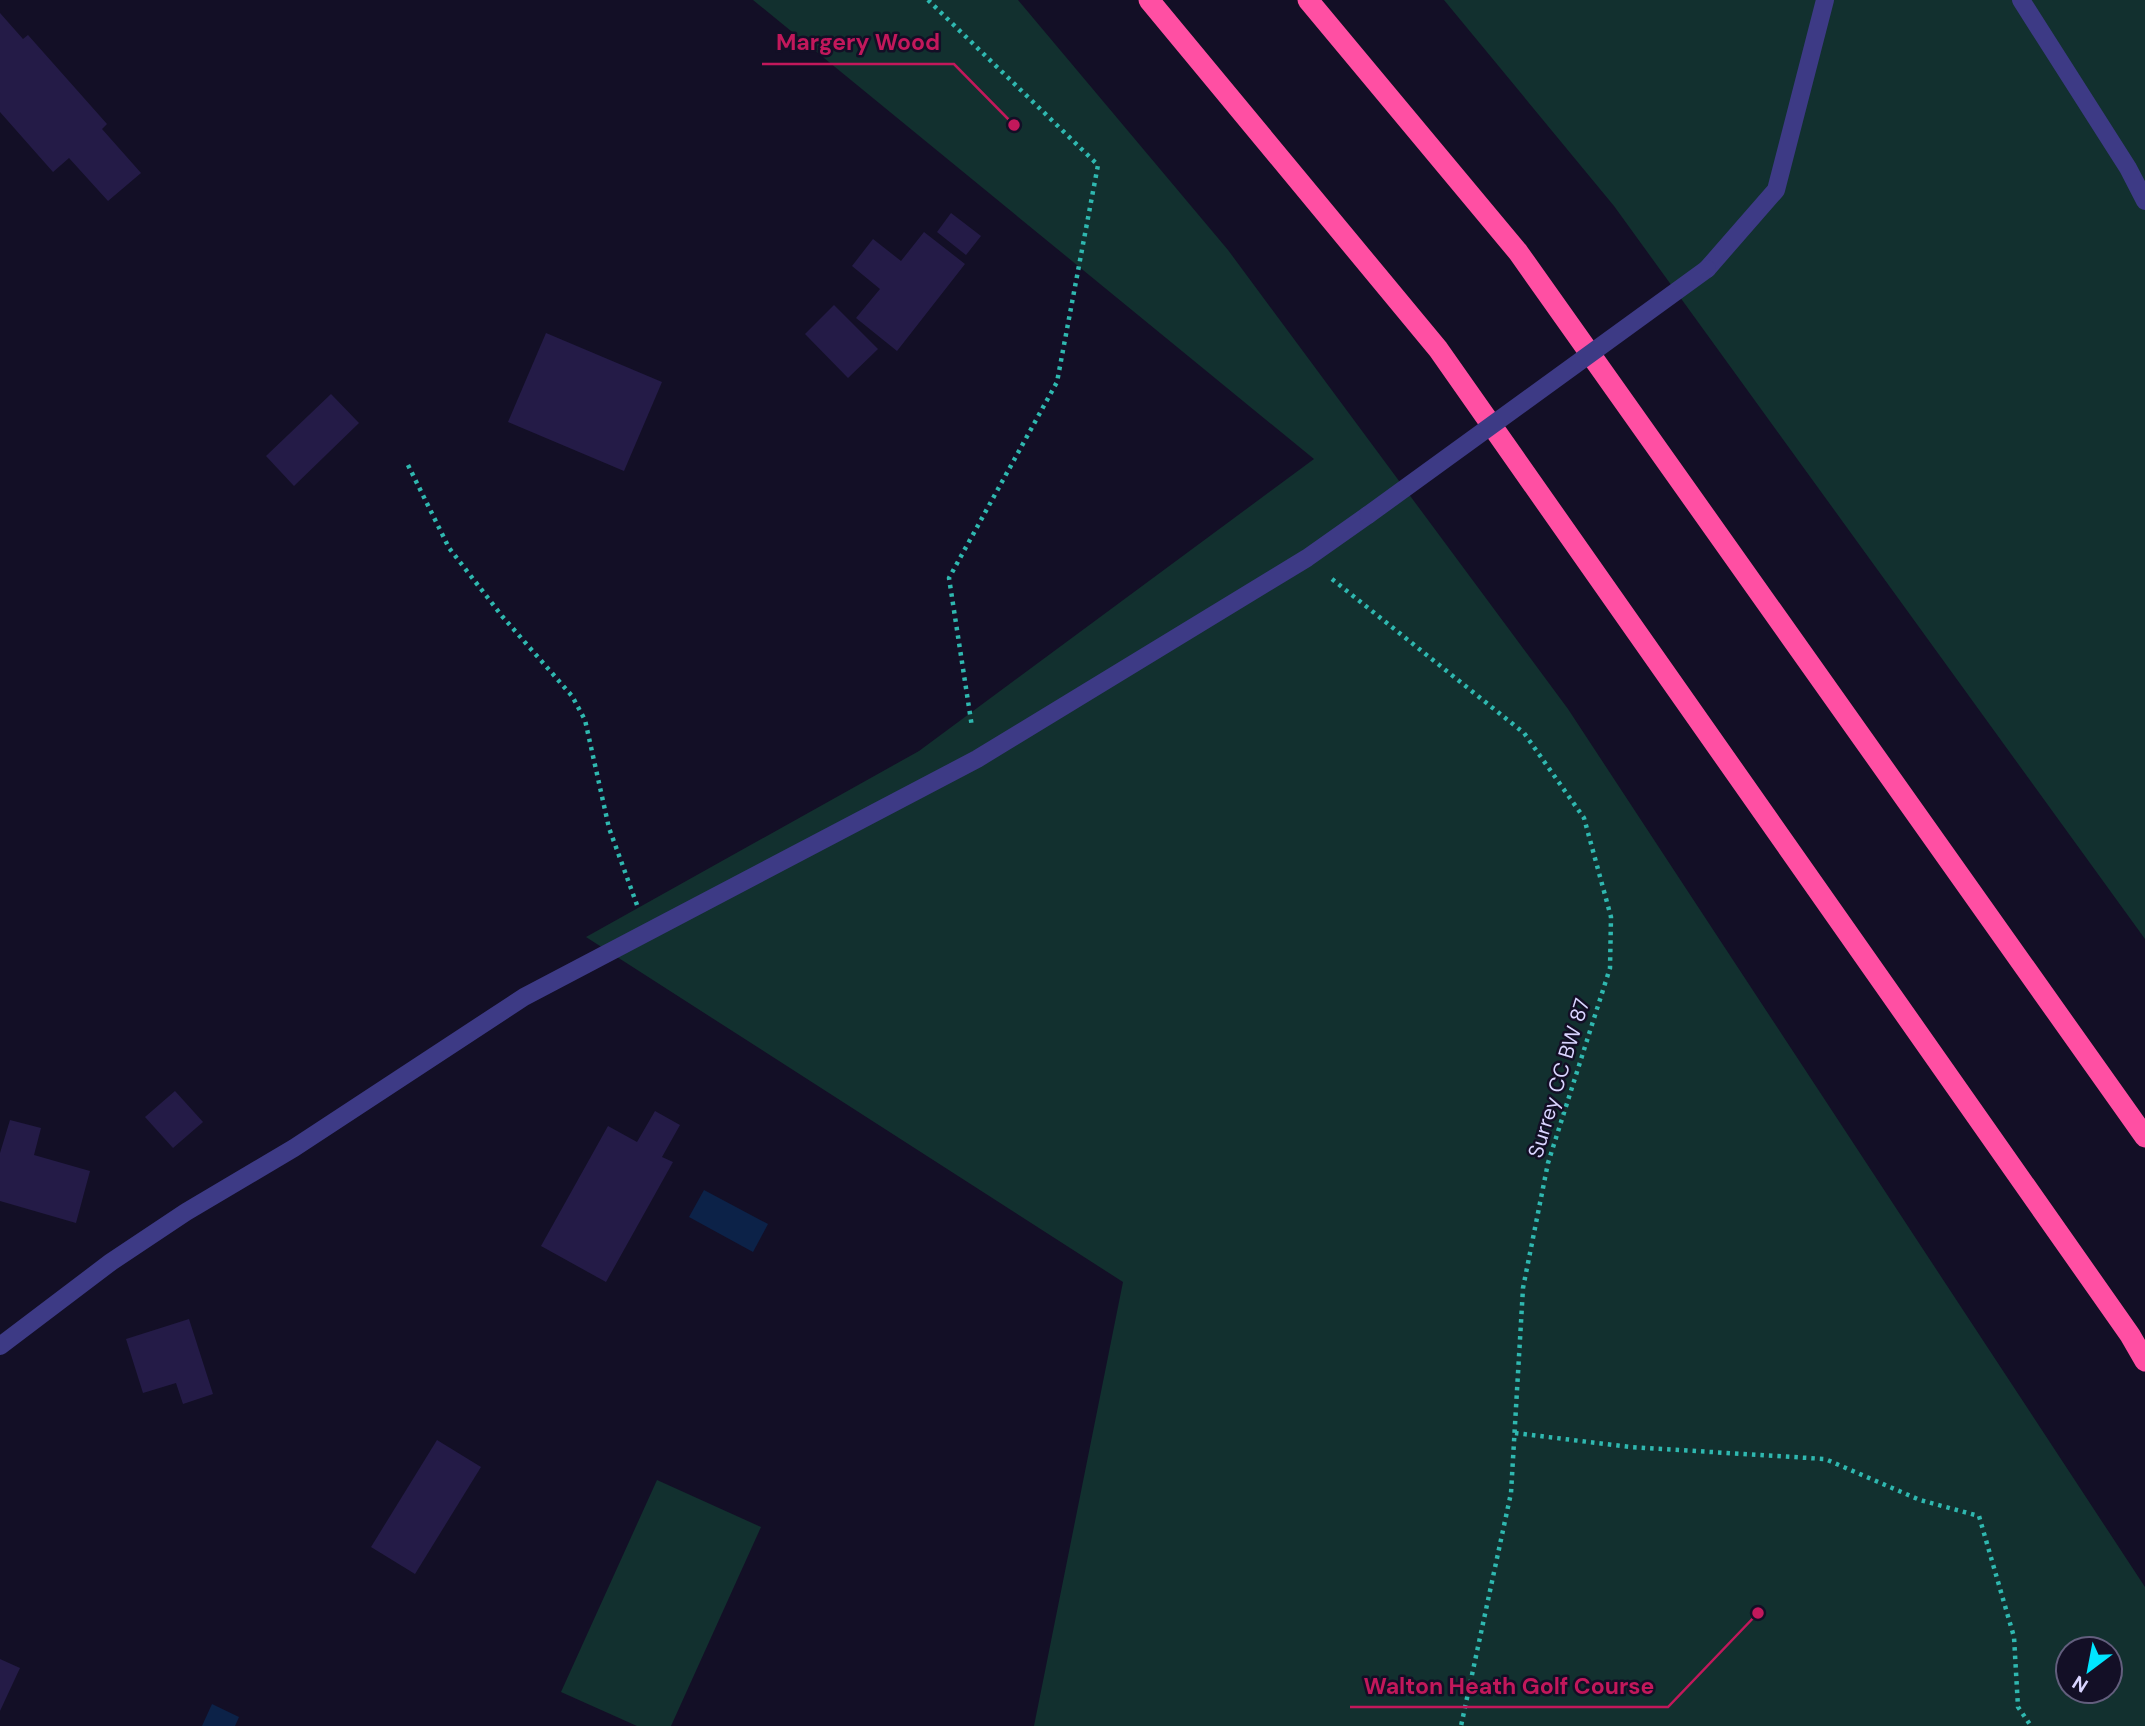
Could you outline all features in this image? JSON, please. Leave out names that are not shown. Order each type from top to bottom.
[{"type":"highway","points":[[1149,0],[1438,349],[2145,1360]]},
{"type":"highway","points":[[1308,0],[1518,252],[2145,1137]]},
{"type":"lane","points":[[0,1346],[111,1262],[186,1212],[294,1148],[524,998],[977,759],[1307,558],[1707,269],[1776,190],[1825,0]]},
{"type":"lane","points":[[2021,0],[2128,167],[2145,201]]},
{"type":"path","points":[[928,0],[1098,165],[1057,382],[949,578],[977,759]]},
{"type":"path","points":[[408,465],[449,548],[502,617],[572,696],[584,720],[609,828],[647,933]]},
{"type":"path","name":"Surrey CC BW 87","points":[[1307,558],[1524,733],[1584,818],[1611,917],[1610,968],[1548,1163],[1523,1289],[1511,1493],[1461,1726]]},
{"type":"path","points":[[1514,1433],[1630,1447],[1825,1459],[1920,1500],[1979,1516],[2014,1637],[2018,1707],[2031,1726]]},
{"type":"green space","points":[[753,0],[1018,0],[1228,250],[1568,709],[2145,1587],[2145,1726],[1034,1726],[1123,1282],[586,937],[919,751],[1314,459]]},
{"type":"green space","points":[[1444,0],[2145,0],[2145,939],[1614,206]]},
{"type":"green space","points":[[657,1480],[761,1527],[671,1726],[637,1726],[561,1692]]},
{"type":"water","points":[[704,1190],[768,1224],[753,1252],[689,1217]]},
{"type":"water","points":[[212,1704],[239,1717],[235,1726],[202,1726]]},
{"type":"building","points":[[0,13],[23,39],[28,35],[107,124],[102,129],[141,173],[108,201],[69,158],[53,172],[0,112]]},
{"type":"building","points":[[951,213],[981,236],[966,255],[937,232]]},
{"type":"building","points":[[924,232],[965,264],[897,351],[856,318],[880,289],[852,266],[873,239],[901,261]]},
{"type":"building","points":[[834,305],[878,349],[848,378],[805,334]]},
{"type":"building","points":[[546,333],[662,382],[624,471],[508,422]]},
{"type":"building","points":[[331,394],[359,423],[294,486],[266,456]]},
{"type":"building","points":[[175,1091],[203,1122],[173,1148],[145,1117]]},
{"type":"building","points":[[655,1111],[680,1125],[662,1157],[673,1162],[606,1282],[541,1246],[608,1126],[637,1142]]},
{"type":"building","points":[[10,1120],[41,1128],[34,1155],[90,1171],[76,1223],[0,1201],[0,1153]]},
{"type":"building","points":[[189,1319],[213,1394],[183,1404],[176,1383],[143,1393],[126,1339]]},
{"type":"building","points":[[437,1440],[481,1467],[415,1574],[371,1547]]},
{"type":"building","points":[[0,1659],[20,1668],[0,1711]]},
{"type":"place","name":"Margery Wood","points":[[1014,125]]},
{"type":"place","name":"Walton Heath Golf Course","points":[[1758,1613]]}]
